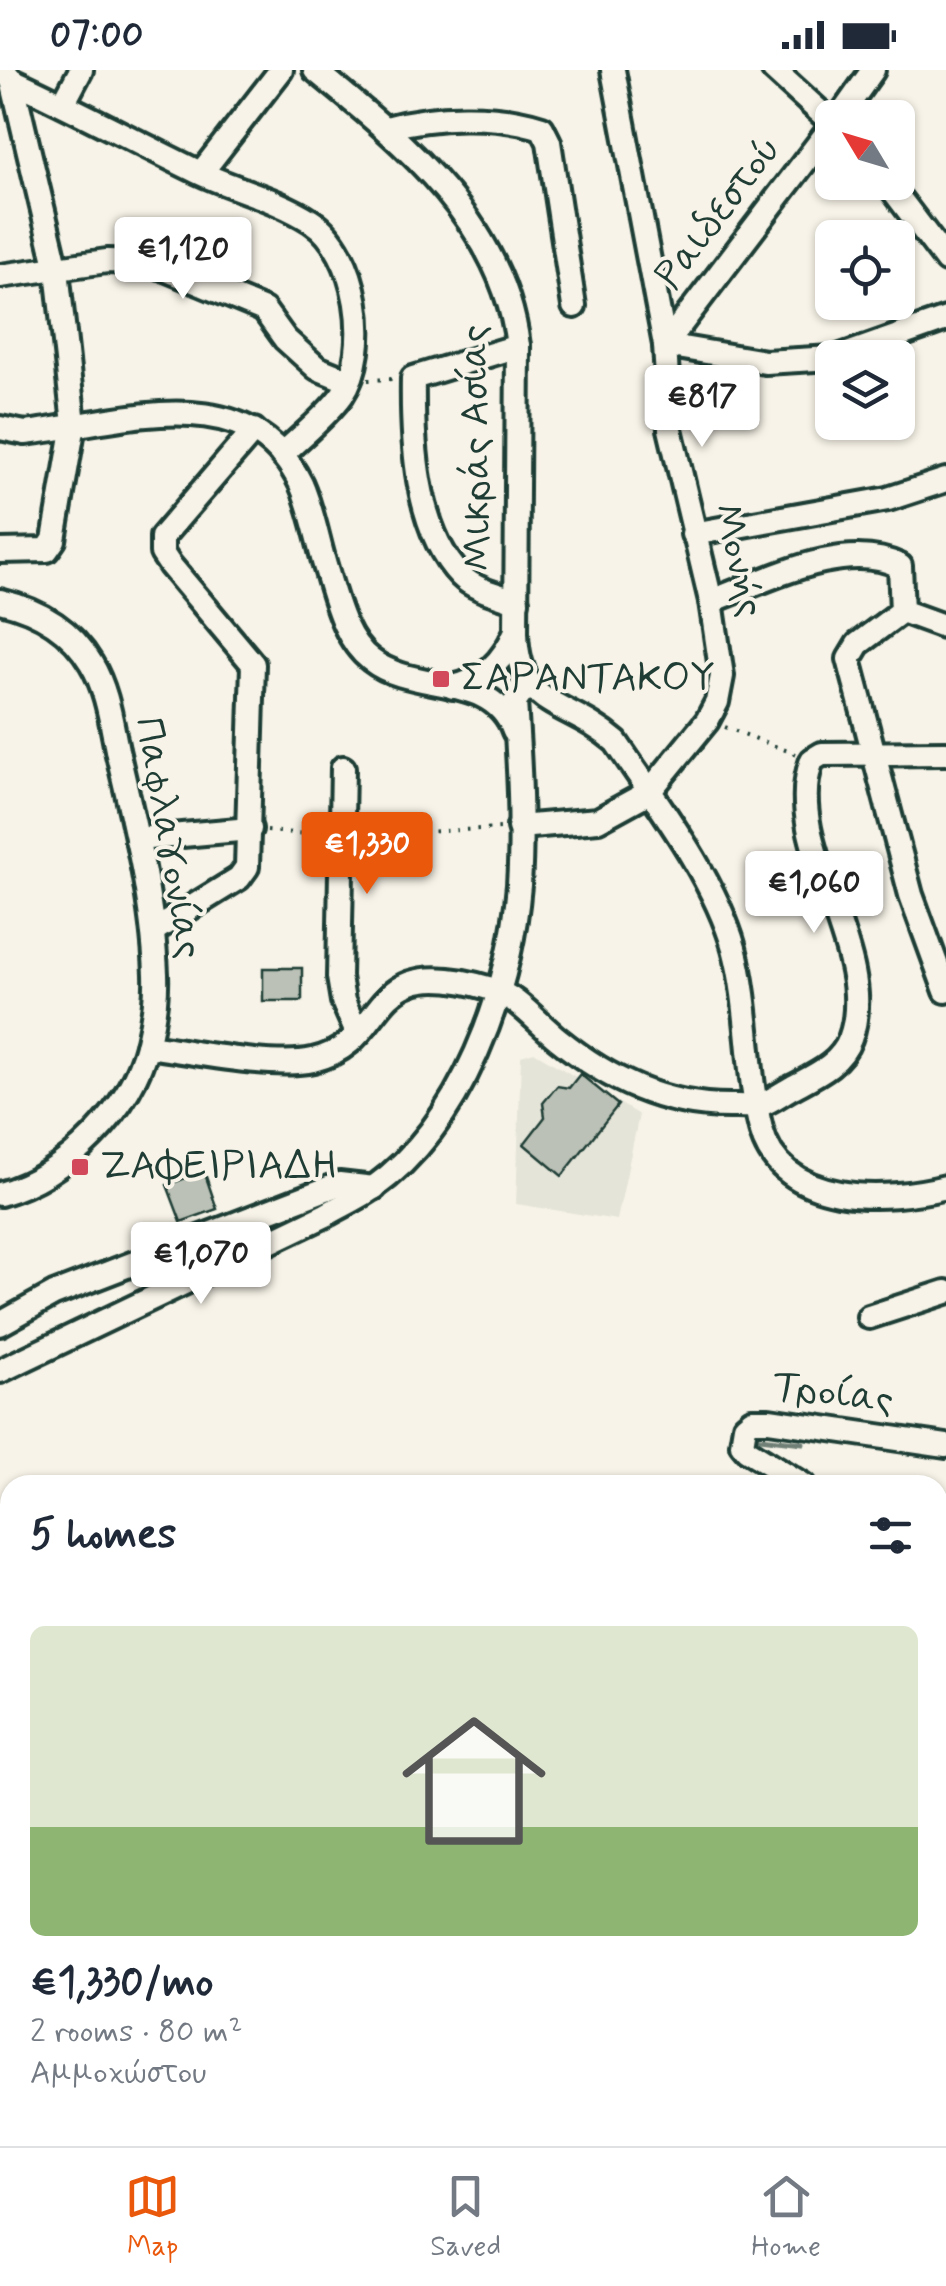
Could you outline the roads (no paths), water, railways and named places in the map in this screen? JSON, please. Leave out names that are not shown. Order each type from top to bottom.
[{"type":"street","points":[[63,104],[80,70]]},
{"type":"street","points":[[201,173],[281,70]]},
{"type":"street","name":"Μικράς Ασίας","points":[[315,70],[386,128],[446,191],[494,258],[514,310],[518,346],[516,632],[522,675]]},
{"type":"street","name":"Μονής","points":[[519,827],[598,820],[649,792],[706,720],[717,702],[722,676],[710,601],[670,429],[665,346],[614,70]]},
{"type":"street","points":[[774,70],[815,109]]},
{"type":"street","points":[[852,100],[874,70]]},
{"type":"street","points":[[5,80],[308,219],[340,248],[350,273],[358,318],[349,381],[341,395],[282,455]]},
{"type":"street","points":[[0,551],[35,553],[47,550],[54,540],[74,424],[58,270],[5,80]]},
{"type":"street","points":[[386,128],[422,119],[520,121],[542,128],[549,142],[574,306]]},
{"type":"street","name":"Ραιδεστού","points":[[665,346],[815,147]]},
{"type":"street","points":[[901,200],[945,255]]},
{"type":"street","points":[[0,276],[107,261],[148,262],[187,274],[264,310],[285,339],[317,368],[349,381]]},
{"type":"street","points":[[886,340],[946,319]]},
{"type":"street","points":[[517,600],[462,578],[448,558],[422,495],[412,444],[413,378],[518,346]]},
{"type":"street","points":[[665,346],[765,362],[815,359]]},
{"type":"street","points":[[0,428],[25,432],[197,412],[218,414],[254,430],[282,455],[302,485],[340,613],[368,658],[388,671],[500,700],[568,710]]},
{"type":"street","points":[[152,931],[238,878],[247,867],[253,664],[170,565],[162,553],[162,536],[254,430]]},
{"type":"street","points":[[693,534],[888,499],[946,480]]},
{"type":"street","points":[[710,601],[804,568],[866,556],[900,566],[902,611]]},
{"type":"street","name":"Παφλαγονίας","points":[[0,601],[42,615],[64,629],[90,662],[106,704],[137,840],[157,978],[147,1046],[125,1094],[71,1156],[0,1194]]},
{"type":"street","points":[[902,611],[946,628]]},
{"type":"street","points":[[902,611],[858,644],[849,659],[910,895],[946,991]]},
{"type":"street","points":[[0,1371],[252,1253],[374,1188],[409,1154],[450,1102],[498,990],[519,885],[518,746],[500,700],[484,684],[516,632]]},
{"type":"street","points":[[447,686],[508,665],[546,700],[595,723],[616,742],[719,906],[734,948],[764,1138],[798,1179],[824,1191],[855,1196],[946,1187]]},
{"type":"street","points":[[500,700],[523,691],[522,675]]},
{"type":"street","points":[[147,1046],[310,1061],[337,1052],[394,991],[422,978],[498,990],[599,1071],[628,1086],[689,1102],[759,1106],[838,1060],[850,1041],[856,1009],[848,962],[808,818],[806,776],[812,760],[822,754],[946,753]]},
{"type":"street","points":[[343,768],[339,978],[342,1002],[357,1033]]},
{"type":"street","points":[[137,840],[250,830]]},
{"type":"street","points":[[342,837],[405,833]]},
{"type":"street","points":[[0,1324],[54,1294],[339,1184],[374,1188]]},
{"type":"street","points":[[868,1317],[946,1292]]},
{"type":"street","name":"Τροίας","points":[[788,1475],[742,1444],[745,1426],[752,1420],[946,1446]]},
{"type":"waterway","points":[[751,1437],[803,1443]]},
{"type":"place","name":"ΣΑΡΑΝΤΑΚΟΥ","points":[[441,679]]},
{"type":"place","name":"ΖΑΦΕΙΡΙΑΔΗ","points":[[80,1167]]}]
